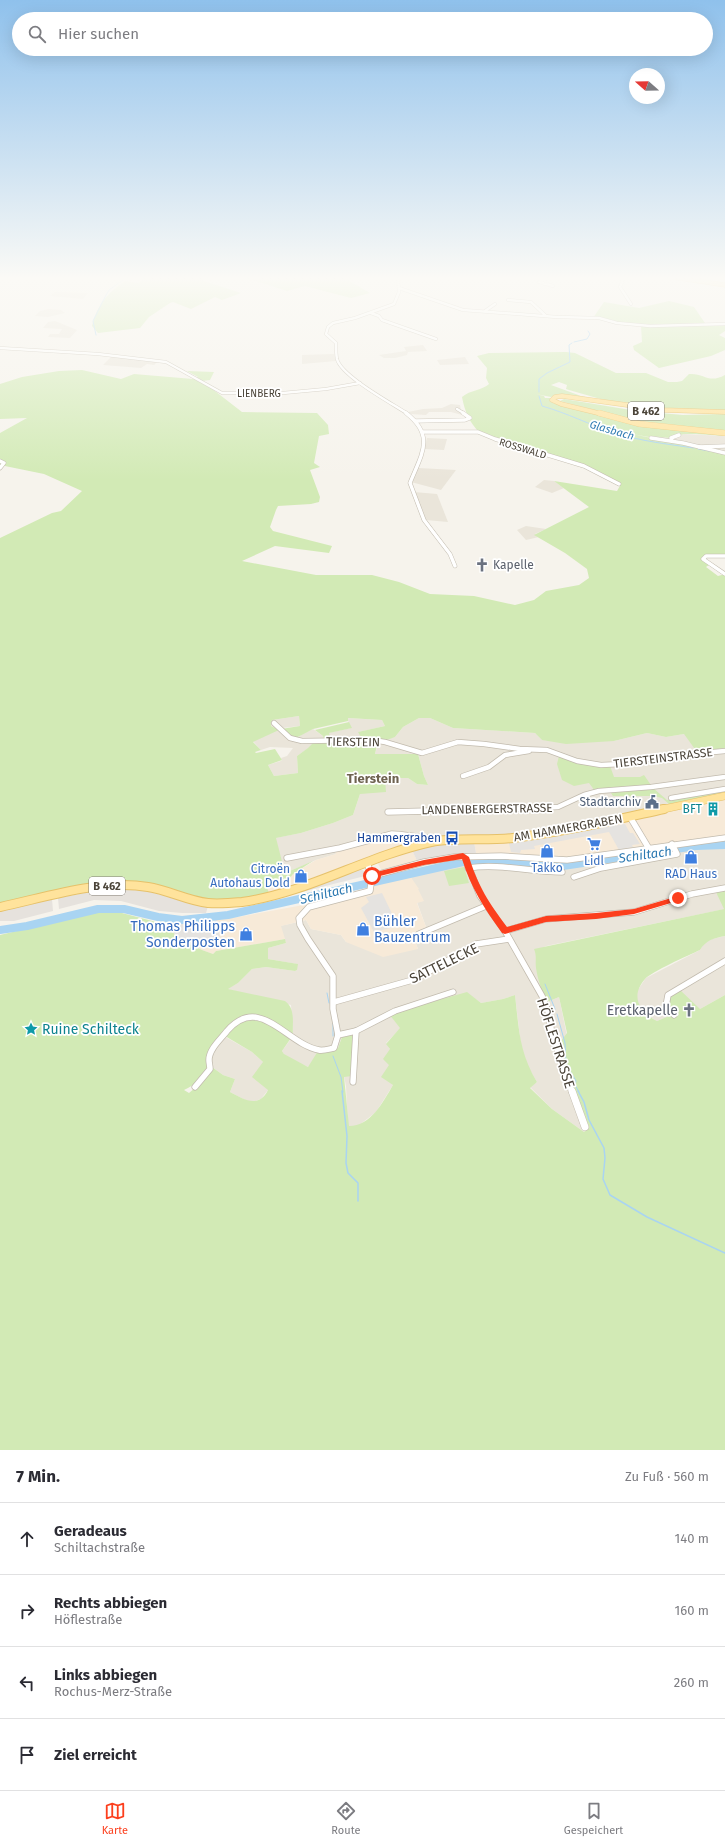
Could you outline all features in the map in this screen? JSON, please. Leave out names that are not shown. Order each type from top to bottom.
[{"type":"main road","name":"B 462","points":[[725,412],[665,413],[564,398],[556,400],[577,407],[641,423],[725,432]]},
{"type":"main road","name":"AM HAMMERGRABEN","points":[[0,907],[84,889],[113,886],[148,887],[193,900],[214,903],[240,902],[272,896],[432,842],[510,838],[588,826],[725,796]]},
{"type":"street","points":[[336,345],[337,360],[360,383],[415,421],[423,432],[424,436],[420,458],[410,482],[424,520],[450,554],[455,566]]},
{"type":"street","name":"LIENBERG","points":[[0,348],[98,354],[166,362],[222,393],[283,393],[326,389],[360,383]]},
{"type":"street","points":[[415,421],[465,420],[470,418],[457,409]]},
{"type":"street","name":"ROSSWALD","points":[[423,432],[482,432],[495,439],[584,466],[619,484]]},
{"type":"street","points":[[672,441],[671,438],[679,435]]},
{"type":"street","points":[[651,438],[672,441],[725,453]]},
{"type":"street","points":[[691,443],[717,446]]},
{"type":"street","points":[[698,447],[725,446]]},
{"type":"street","points":[[0,461],[4,463],[0,468]]},
{"type":"street","points":[[725,556],[706,556],[702,559],[725,574]]},
{"type":"street","name":"TIERSTEIN","points":[[274,723],[290,738],[302,741],[372,740],[422,753],[437,748]]},
{"type":"street","name":"TIERSTEINSTRASSE","points":[[437,748],[458,742],[531,750],[547,750],[577,761],[607,765],[725,750]]},
{"type":"street","name":"TIERSTEINSTRASSE","points":[[463,776],[489,767],[505,755],[531,750]]},
{"type":"street","name":"LANDENBERGERSTRASSE","points":[[388,812],[446,810],[483,811],[558,807],[584,795],[599,791],[651,787],[725,777]]},
{"type":"street","points":[[671,798],[725,789]]},
{"type":"street","points":[[630,817],[648,848]]},
{"type":"street","name":"AM HAMMERGRABEN","points":[[287,858],[340,848],[380,836],[397,833],[415,838],[430,838],[432,839],[432,842]]},
{"type":"street","points":[[467,862],[501,856],[567,860],[648,848],[674,847],[725,838]]},
{"type":"street","points":[[574,877],[601,868],[677,854],[674,847]]},
{"type":"street","points":[[372,877],[424,862],[454,856],[467,862],[485,865],[544,872],[562,872]]},
{"type":"street","name":"HÖFLESTRASSE","points":[[467,862],[486,906],[505,931],[532,976],[546,1006],[558,1053],[585,1126]]},
{"type":"street","points":[[195,1088],[210,1069],[209,1060],[223,1037],[238,1021],[243,1018],[257,1016],[265,1018],[302,1043],[323,1050],[334,1048],[338,1035],[334,1015],[333,976],[303,932],[299,918],[302,912],[309,907],[370,891],[372,877],[367,863]]},
{"type":"street","points":[[505,931],[546,919],[634,912],[692,894],[725,888]]},
{"type":"street","points":[[419,934],[486,906]]},
{"type":"street","name":"SATTELECKE","points":[[334,1002],[416,979],[476,944],[509,939]]},
{"type":"street","points":[[674,1015],[666,1010],[665,1000],[668,995],[725,961]]},
{"type":"street","points":[[338,1035],[356,1031],[394,1011],[453,992]]},
{"type":"street","points":[[353,1082],[356,1031]]},
{"type":"shaded area","points":[[423,345],[427,351],[408,352],[407,355],[395,358],[384,358],[379,355],[406,351],[404,347]]},
{"type":"shaded area","points":[[334,354],[336,361],[302,364],[302,355]]},
{"type":"shaded area","points":[[112,356],[157,362],[154,365],[147,364],[141,368],[103,365]]},
{"type":"shaded area","points":[[465,357],[469,364],[440,365],[437,360]]},
{"type":"shaded area","points":[[451,404],[460,405],[462,415],[451,412],[429,412],[426,415],[411,414],[408,412],[423,409],[442,408]]},
{"type":"shaded area","points":[[684,434],[725,436],[725,453],[649,438],[650,436],[670,438]]},
{"type":"shaded area","points":[[427,438],[447,439],[444,450],[424,449]]},
{"type":"shaded area","points":[[418,468],[456,470],[441,490],[411,482]]},
{"type":"shaded area","points":[[544,480],[554,481],[564,488],[552,493],[535,487]]},
{"type":"shaded area","points":[[414,492],[437,494],[448,522],[426,520]]},
{"type":"shaded area","points":[[526,526],[546,529],[535,534],[539,537],[526,540],[517,530]]},
{"type":"shaded area","points":[[299,716],[300,726],[282,728],[297,738],[313,729],[323,736],[324,742],[310,747],[297,756],[298,773],[274,776],[268,765],[281,761],[281,758],[287,756],[293,748],[270,747],[261,750],[253,741],[278,730],[271,726],[272,720]]},
{"type":"shaded area","points":[[347,718],[382,720],[385,726],[359,732],[363,740],[332,742],[328,733],[351,728]]},
{"type":"shaded area","points":[[419,718],[430,718],[453,728],[535,733],[542,740],[614,741],[647,733],[666,737],[684,734],[719,749],[725,748],[725,799],[554,834],[415,839],[400,834],[334,850],[336,854],[316,860],[285,873],[275,838],[301,833],[353,815],[360,794],[384,778],[408,778],[417,784],[428,785],[418,754],[375,754],[379,740],[395,737],[403,727]]},
{"type":"shaded area","points":[[725,799],[725,837],[659,844],[566,858],[476,853],[474,842]]},
{"type":"shaded area","points":[[625,824],[630,833],[633,833],[640,844],[632,845],[633,847],[619,850],[609,832],[534,846],[535,849],[521,850],[520,853],[511,852],[509,843]]},
{"type":"shaded area","points":[[400,834],[412,839],[426,838],[269,893],[266,888],[290,878],[293,874],[316,860],[336,854],[334,850]]},
{"type":"shaded area","points":[[474,842],[476,853],[418,863],[412,850],[427,846]]},
{"type":"shaded area","points":[[725,847],[725,909],[546,946],[540,949],[537,955],[536,966],[547,1002],[559,997],[584,1119],[589,1128],[584,1132],[552,1109],[530,1087],[537,1082],[528,1067],[521,1046],[515,995],[481,1003],[468,994],[390,1015],[401,1028],[386,1043],[390,1049],[389,1064],[393,1085],[376,1112],[358,1126],[348,1126],[344,1076],[352,1076],[342,1037],[338,1048],[330,1051],[308,1067],[285,1056],[282,1051],[293,1036],[291,1005],[227,989],[238,983],[252,969],[266,967],[297,970],[297,964],[268,959],[268,948],[286,943],[280,926],[306,920],[311,929],[341,935],[346,942],[418,949],[412,933],[426,927],[417,902],[423,901],[410,876],[463,865],[498,863],[551,869],[612,863],[671,851]]},
{"type":"shaded area","points":[[412,850],[418,863],[382,871],[377,862]]},
{"type":"shaded area","points":[[360,869],[366,872],[365,876],[290,895]]},
{"type":"shaded area","points":[[410,876],[419,889],[424,901],[417,903],[426,927],[412,933],[418,949],[383,957],[346,942],[341,935],[311,929],[306,920],[281,926],[285,939],[216,951],[213,954],[177,938],[166,921],[192,922],[194,920],[238,917],[298,906],[362,891],[368,885]]},
{"type":"shaded area","points":[[105,889],[137,889],[208,906],[206,913],[182,913],[159,911],[121,901],[94,900],[59,909],[58,898]]},
{"type":"shaded area","name":"Bühler Bauzentrum","points":[[382,893],[398,926],[374,932],[361,908],[369,902],[366,897]]},
{"type":"shaded area","points":[[52,899],[53,911],[14,921],[0,921],[0,909]]},
{"type":"shaded area","points":[[217,918],[221,944],[216,945],[195,943],[192,945],[177,938],[166,921],[192,922],[194,920]]},
{"type":"shaded area","points":[[725,936],[725,995],[700,1009],[675,1014],[657,1021],[648,1016],[637,1002],[637,991],[646,978],[700,950],[704,943],[712,939]]},
{"type":"shaded area","points":[[222,1035],[252,1052],[263,1062],[268,1090],[261,1099],[247,1101],[230,1092],[235,1079],[223,1075],[207,1063],[208,1052]]},
{"type":"green space","points":[[636,345],[725,345],[725,350],[711,356],[659,368],[634,350],[633,346]]},
{"type":"green space","points":[[489,353],[575,353],[616,373],[646,373],[668,382],[682,381],[689,374],[710,378],[719,378],[725,375],[725,410],[675,411],[604,400],[566,389],[567,385],[559,382],[551,385],[581,396],[600,400],[557,395],[551,397],[536,394],[544,396],[545,398],[550,398],[550,401],[553,403],[616,419],[725,434],[725,436],[684,434],[670,438],[649,437],[632,434],[725,453],[725,555],[704,556],[701,558],[709,565],[706,567],[718,576],[725,574],[725,748],[697,752],[684,734],[666,737],[647,733],[614,741],[566,744],[542,740],[535,733],[453,728],[430,718],[419,718],[403,727],[395,737],[384,741],[362,739],[358,732],[385,726],[382,720],[348,718],[348,721],[313,729],[296,738],[281,729],[300,726],[299,716],[272,720],[271,726],[279,730],[253,742],[261,750],[255,752],[256,753],[275,749],[282,760],[268,765],[274,776],[298,773],[297,756],[313,743],[378,741],[375,754],[418,754],[428,785],[417,784],[408,778],[385,778],[386,792],[360,794],[353,815],[301,833],[276,838],[285,873],[313,861],[293,874],[290,878],[267,888],[269,893],[241,899],[208,900],[141,884],[0,903],[0,538],[52,513],[61,511],[82,491],[44,474],[0,465],[0,433],[27,418],[0,419],[0,384],[22,377],[59,371],[82,370],[121,379],[134,374],[193,379],[198,377],[187,371],[214,372],[210,380],[202,381],[242,412],[317,413],[328,425],[329,434],[319,436],[314,463],[320,467],[310,470],[320,497],[319,502],[311,504],[278,506],[270,527],[273,531],[332,546],[329,553],[275,546],[242,561],[316,575],[372,575],[399,582],[430,594],[474,596],[515,605],[534,600],[546,591],[579,585],[589,578],[587,569],[565,553],[534,535],[589,507],[554,481],[617,491],[621,484],[592,468],[480,433],[468,416],[462,397],[489,384],[486,378],[487,368],[477,356]]},
{"type":"green space","points":[[564,399],[637,411],[683,415],[725,414],[725,431],[632,420],[560,401]]},
{"type":"green space","points":[[349,722],[352,728],[329,733],[331,740],[324,740],[323,736],[315,730]]},
{"type":"green space","points":[[559,756],[610,766],[614,777],[640,777],[644,775],[653,788],[667,800],[725,790],[725,792],[669,804],[662,798],[654,796],[613,796],[609,790],[595,791],[589,783],[574,786],[562,780],[557,764]]},
{"type":"green space","points":[[464,867],[469,883],[449,886],[444,871]]},
{"type":"green space","points":[[725,889],[725,936],[711,940],[700,950],[649,976],[640,985],[637,997],[641,1008],[645,1013],[657,1021],[674,1014],[670,1008],[668,1000],[673,993],[679,989],[700,1009],[725,995],[725,1450],[0,1450],[0,935],[92,913],[122,913],[156,922],[166,921],[177,938],[213,954],[216,951],[285,939],[286,943],[268,948],[268,959],[298,964],[297,970],[266,967],[252,969],[238,983],[228,989],[285,1001],[291,1008],[292,1012],[293,1036],[263,1016],[250,1015],[241,1018],[217,1038],[208,1055],[207,1063],[209,1065],[205,1073],[192,1086],[184,1090],[189,1093],[193,1090],[205,1078],[212,1067],[223,1075],[235,1079],[230,1092],[250,1101],[255,1101],[264,1096],[268,1090],[252,1077],[263,1062],[252,1052],[225,1036],[233,1026],[249,1018],[265,1021],[291,1038],[282,1051],[284,1054],[308,1067],[318,1051],[330,1051],[338,1048],[342,1037],[352,1035],[354,1040],[352,1076],[344,1077],[349,1126],[357,1125],[370,1118],[376,1112],[393,1085],[381,1077],[389,1065],[383,1059],[390,1049],[386,1044],[400,1028],[389,1014],[467,992],[481,1003],[515,995],[523,1050],[537,1082],[530,1088],[552,1109],[584,1132],[589,1127],[558,1045],[567,1033],[559,997],[547,1002],[538,977],[534,949],[724,909],[715,890]]},
{"type":"waterway","name":"Glasbach","points":[[539,392],[539,379],[547,373],[570,362],[570,345]]},
{"type":"waterway","name":"Glasbach","points":[[539,396],[542,406],[615,433],[664,444],[694,448]]},
{"type":"waterway","name":"Glasbach","points":[[698,449],[709,451]]},
{"type":"waterway","name":"Schiltach","points":[[0,930],[27,926],[98,909],[124,909],[158,917],[182,920],[228,915],[463,862],[510,861],[563,866],[696,846],[725,845]]},
{"type":"waterway","points":[[545,984],[555,1009]]},
{"type":"waterway","points":[[327,993],[329,1003]]},
{"type":"waterway","points":[[557,1014],[565,1043],[566,1064],[576,1081],[575,1085],[579,1092]]},
{"type":"waterway","points":[[333,1023],[333,1036]]},
{"type":"waterway","points":[[333,1056],[341,1077],[343,1092]]},
{"type":"waterway","points":[[342,1091],[347,1136],[346,1163],[348,1173],[358,1183],[358,1201]]},
{"type":"waterway","points":[[578,1091],[584,1102],[589,1120],[604,1148],[605,1158],[603,1179],[610,1195],[647,1217],[725,1253]]},
{"type":"place","name":"Kapelle","points":[[482,565]]},
{"type":"place","name":"Stadtarchiv","points":[[652,802]]},
{"type":"place","name":"BFT","points":[[713,809]]},
{"type":"place","name":"Hammergraben","points":[[452,838]]},
{"type":"place","name":"Lidl","points":[[594,844]]},
{"type":"place","name":"Takko","points":[[547,851]]},
{"type":"place","name":"RAD Haus","points":[[691,857]]},
{"type":"place","name":"Citroën Autohaus Dold","points":[[301,876]]},
{"type":"place","name":"Bühler Bauzentrum","points":[[363,929]]},
{"type":"place","name":"Thomas Philipps Sonderposten","points":[[246,934]]},
{"type":"place","name":"Eretkapelle","points":[[689,1010]]},
{"type":"place","name":"Ruine Schilteck","points":[[31,1029]]},
{"type":"district","name":"Tierstein","points":[[373,778]]},
{"type":"route","points":[[372,876],[424,862],[454,856],[463,856],[465,857],[471,876],[480,896],[505,931],[546,919],[634,912],[678,898]]}]
